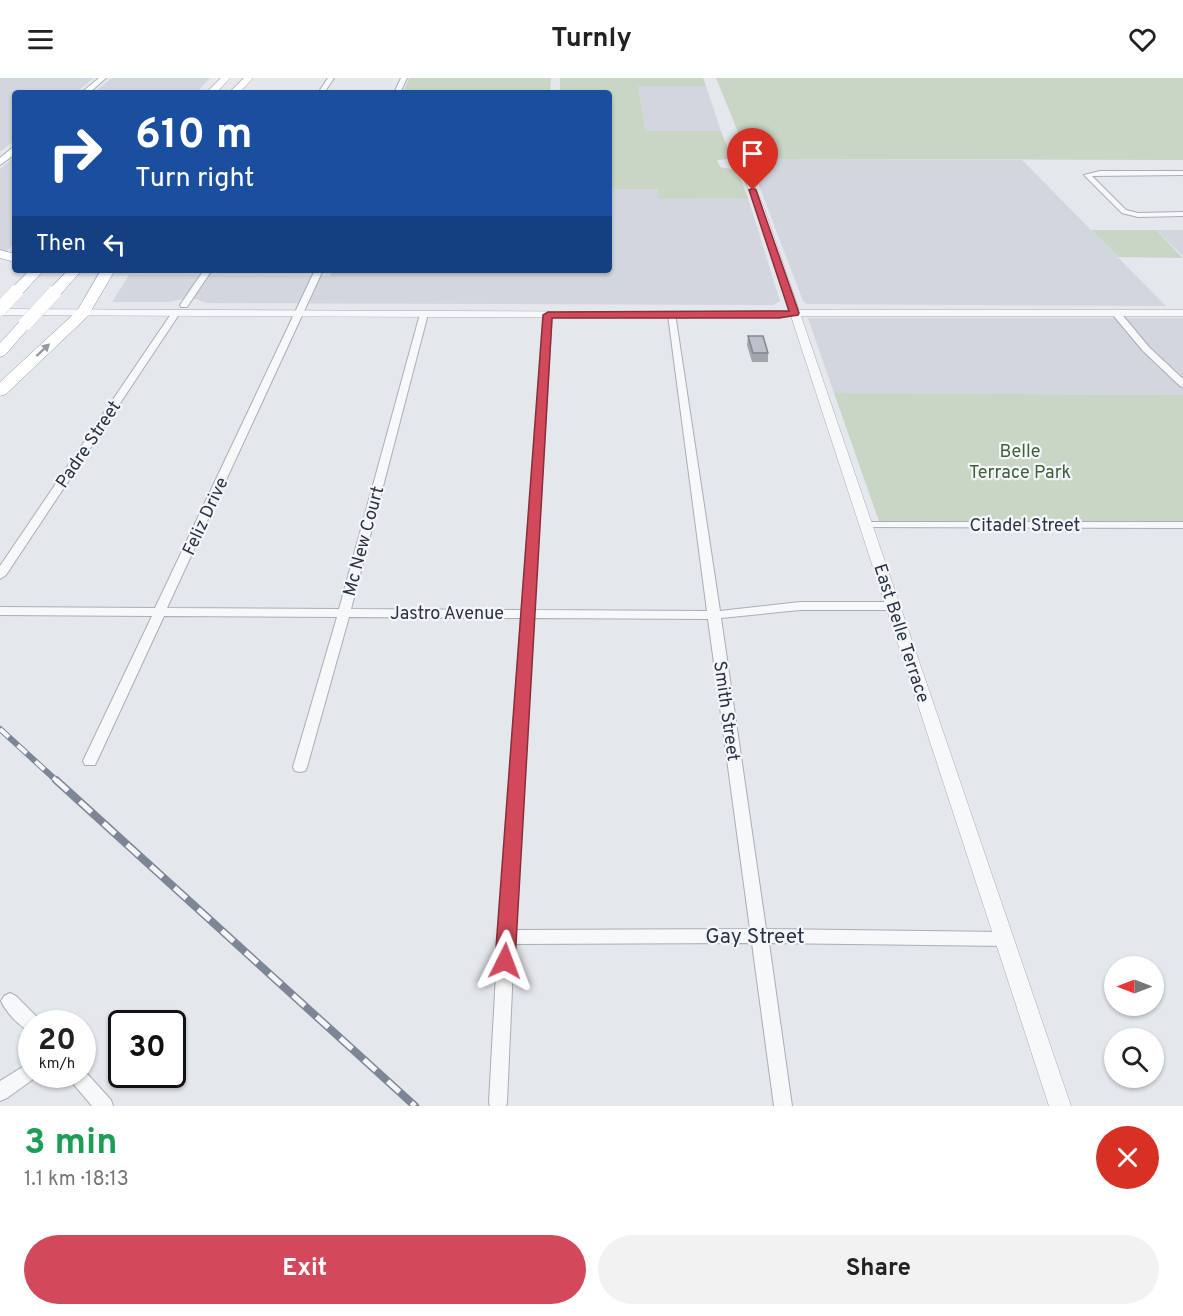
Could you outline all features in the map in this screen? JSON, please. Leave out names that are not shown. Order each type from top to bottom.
[{"type":"highway","points":[[214,90],[226,78]]},
{"type":"highway","points":[[237,90],[249,78]]},
{"type":"highway","points":[[13,292],[22,273]]},
{"type":"highway","points":[[0,308],[13,292],[35,273]]},
{"type":"highway","points":[[0,352],[72,273]]},
{"type":"highway","points":[[0,391],[85,309],[106,273]]},
{"type":"main road","points":[[89,90],[103,78]]},
{"type":"main road","points":[[0,162],[12,152]]},
{"type":"street","name":"East Belle Terrace","points":[[740,161],[759,205],[1060,1106]]},
{"type":"street","points":[[1183,173],[1089,174],[1088,177],[1120,210],[1129,214],[1183,214]]},
{"type":"street","name":"Padre Street","points":[[0,575],[205,273]]},
{"type":"street","name":"Feliz Drive","points":[[90,761],[318,273]]},
{"type":"street","points":[[0,308],[302,310],[586,307],[779,308],[794,313]]},
{"type":"street","points":[[502,315],[574,311],[586,307]]},
{"type":"street","points":[[302,310],[502,315],[1183,313]]},
{"type":"street","points":[[1116,313],[1146,349],[1183,384]]},
{"type":"street","name":"Mc New Court","points":[[300,767],[424,314]]},
{"type":"street","points":[[498,1102],[506,937],[548,315]]},
{"type":"street","name":"Smith Street","points":[[672,315],[783,1106]]},
{"type":"street","name":"Citadel Street","points":[[866,525],[1183,525]]},
{"type":"street","name":"Jastro Avenue","points":[[0,611],[714,615],[800,606],[893,606]]},
{"type":"street","name":"Gay Street","points":[[506,937],[759,936],[1004,939]]},
{"type":"street","points":[[10,1001],[19,1010]]},
{"type":"street","points":[[0,1092],[18,1079]]},
{"type":"street","points":[[89,1088],[104,1106]]},
{"type":"shaded area","points":[[0,78],[94,78],[79,90],[12,90],[12,142],[0,152]]},
{"type":"shaded area","points":[[112,78],[210,78],[199,90],[97,90]]},
{"type":"shaded area","points":[[638,86],[706,86],[721,131],[646,131]]},
{"type":"shaded area","points":[[12,159],[12,246],[0,257],[0,169]]},
{"type":"shaded area","points":[[749,159],[1022,160],[1166,306],[807,304],[803,301]]},
{"type":"shaded area","points":[[612,189],[657,189],[660,199],[748,198],[780,301],[773,305],[206,303],[197,299],[169,302],[112,302],[129,275],[330,276],[331,273],[612,273]]},
{"type":"shaded area","points":[[1156,230],[1183,230],[1183,256]]},
{"type":"shaded area","points":[[808,318],[1183,318],[1183,395],[834,393]]},
{"type":"green space","points":[[409,78],[551,78],[550,90],[404,90]]},
{"type":"green space","points":[[560,78],[703,78],[706,86],[638,86],[646,131],[721,131],[732,159],[717,160],[720,167],[737,170],[748,198],[659,199],[657,189],[612,189],[612,90],[560,90]]},
{"type":"green space","points":[[716,78],[1183,78],[1183,160],[749,159]]},
{"type":"green space","points":[[1091,230],[1156,230],[1183,258],[1118,257]]},
{"type":"green space","name":"Belle Terrace Park","points":[[834,393],[1183,395],[1183,529],[881,527]]},
{"type":"building","points":[[748,336],[763,336],[768,353],[753,353]]},
{"type":"railway","points":[[0,729],[58,782]]},
{"type":"railway","points":[[56,780],[415,1106]]},
{"type":"route","points":[[505,961],[548,315],[779,315],[794,313],[753,190]]}]
